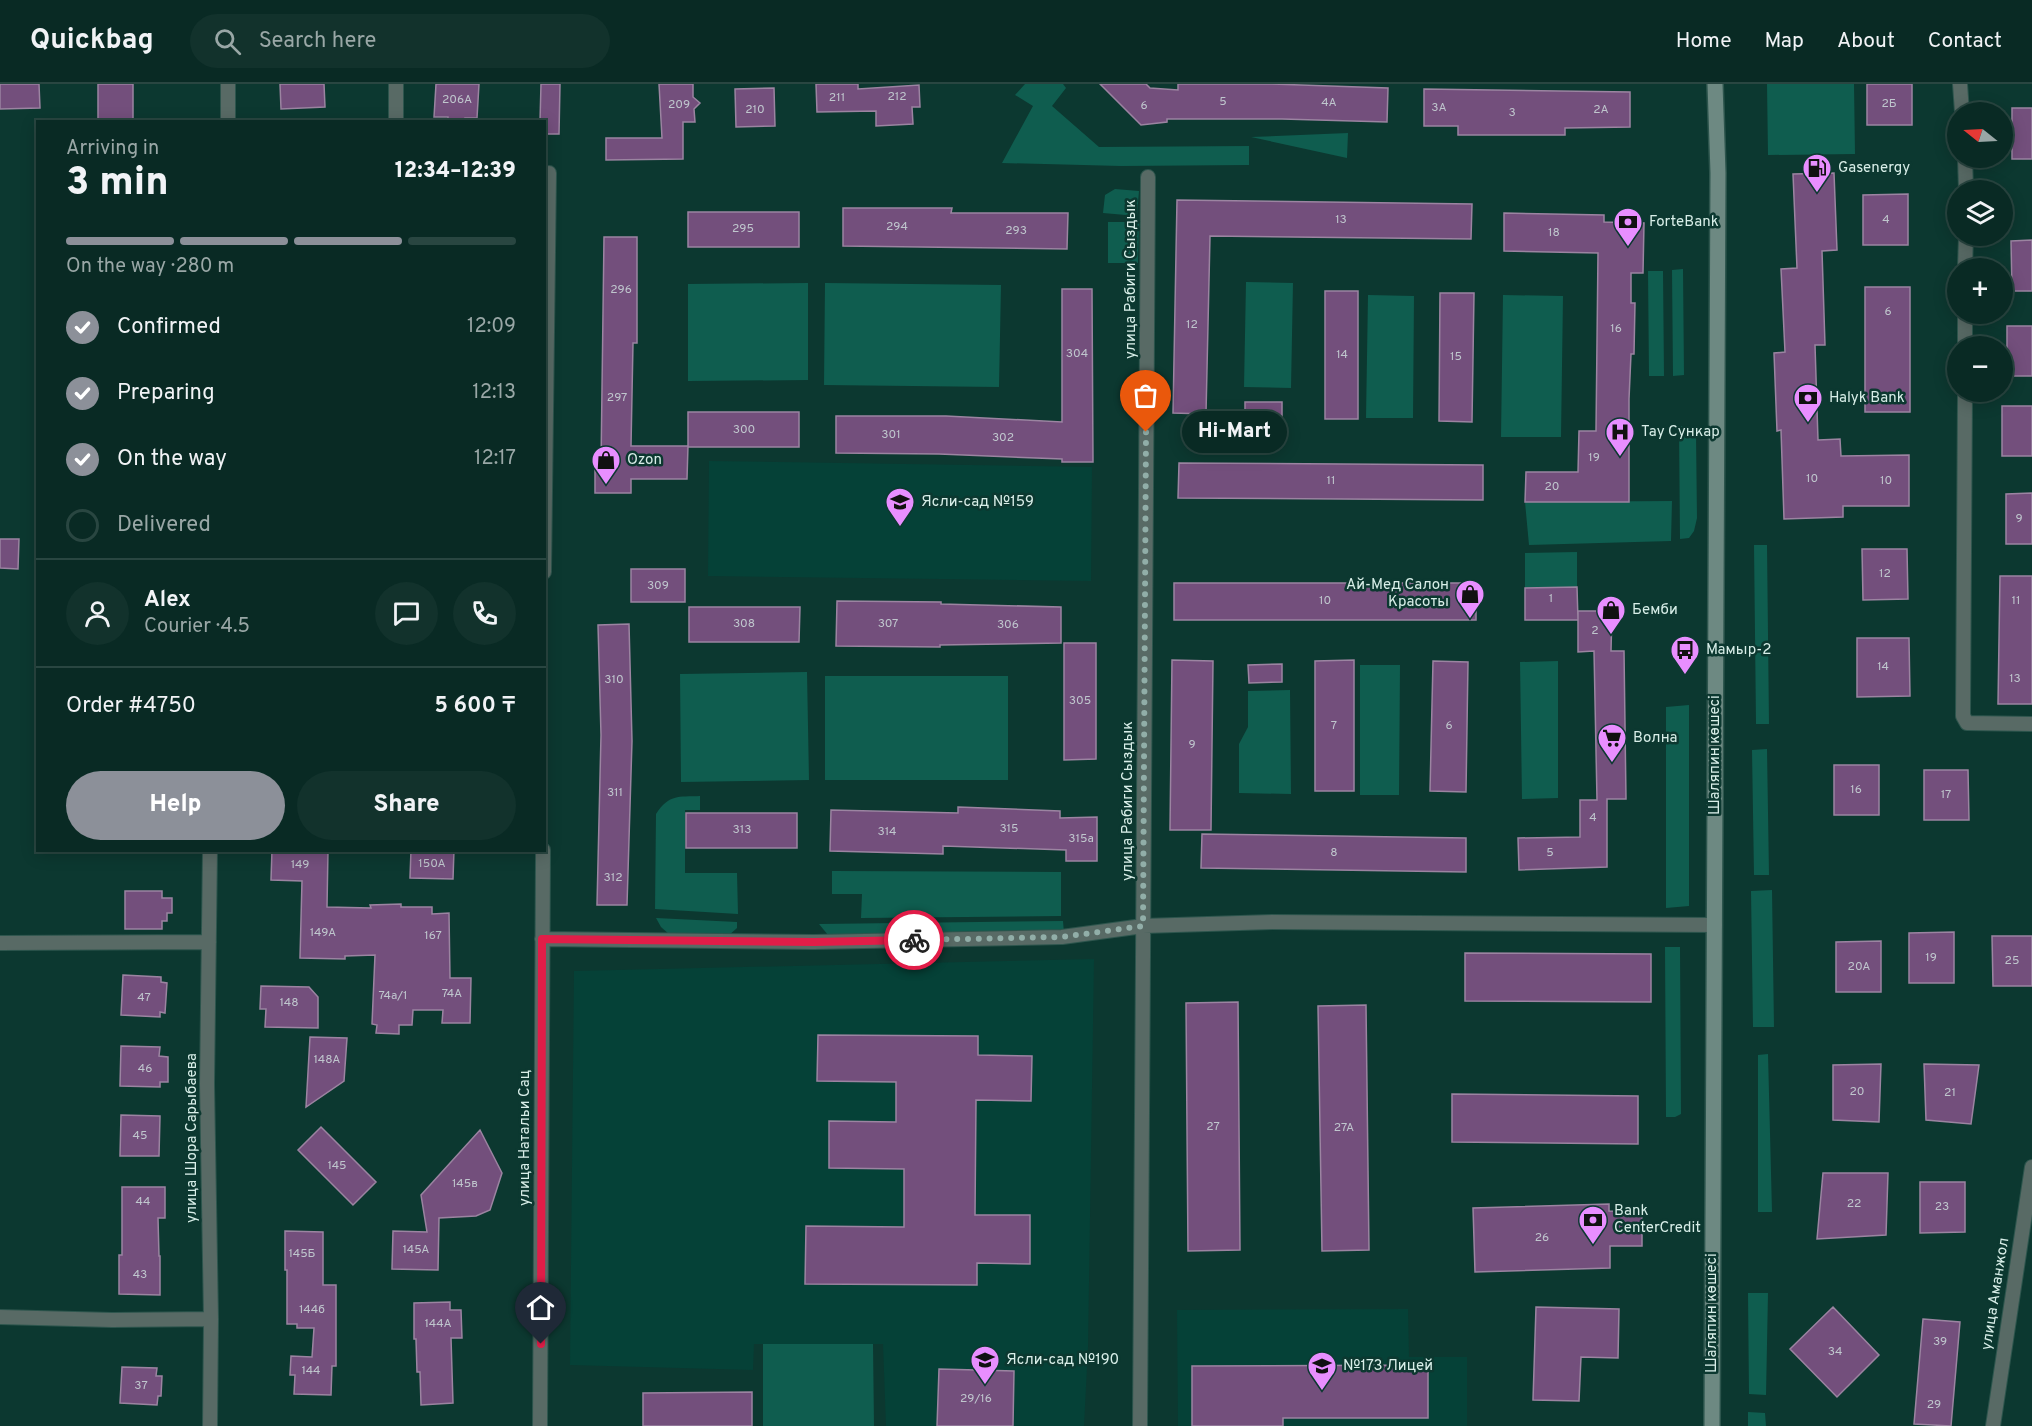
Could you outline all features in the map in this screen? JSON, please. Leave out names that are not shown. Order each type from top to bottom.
[{"type":"main road","name":"Шаляпин көшесі","points":[[1712,1426],[1718,193],[1715,84]]},
{"type":"street","points":[[228,84],[228,120]]},
{"type":"street","points":[[396,84],[396,120]]},
{"type":"street","points":[[1960,84],[1961,102]]},
{"type":"street","points":[[546,412],[549,173]]},
{"type":"street","name":"улица Рабиги Сыздык","points":[[1140,1426],[1148,177]]},
{"type":"street","points":[[1965,402],[1963,716],[1967,723],[2032,724]]},
{"type":"street","name":"улица Шора Сарыбаева","points":[[210,852],[207,1147],[211,1319],[210,1426]]},
{"type":"street","name":"улица Натальи Сац","points":[[540,1426],[543,852]]},
{"type":"street","points":[[542,939],[814,942],[1062,937],[1143,926],[1272,922],[1715,925]]},
{"type":"street","points":[[0,943],[209,942]]},
{"type":"street","name":"улица Аманжол","points":[[1993,1426],[2032,1167]]},
{"type":"street","points":[[0,1317],[112,1320],[211,1319]]},
{"type":"shaded area","points":[[1025,84],[1063,84],[1066,88],[1052,106],[1099,147],[1249,146],[1249,165],[1121,166],[1002,163],[1033,106],[1015,95]]},
{"type":"shaded area","points":[[1767,84],[1854,84],[1855,154],[1768,155]]},
{"type":"shaded area","points":[[1348,133],[1347,158],[1251,137]]},
{"type":"shaded area","points":[[1115,189],[1139,191],[1137,216],[1103,213],[1105,195]]},
{"type":"shaded area","points":[[1108,222],[1139,222],[1138,263],[1108,263]]},
{"type":"shaded area","points":[[1683,269],[1684,375],[1673,376],[1672,270]]},
{"type":"shaded area","points":[[1648,271],[1663,271],[1664,376],[1649,376]]},
{"type":"shaded area","points":[[1246,282],[1293,283],[1291,388],[1244,387]]},
{"type":"shaded area","points":[[808,283],[808,380],[688,381],[688,284]]},
{"type":"shaded area","points":[[825,283],[1001,285],[999,387],[824,385]]},
{"type":"shaded area","points":[[1368,295],[1414,296],[1413,418],[1366,418]]},
{"type":"shaded area","points":[[1503,295],[1563,296],[1561,437],[1501,437]]},
{"type":"shaded area","points":[[1679,426],[1689,426],[1696,433],[1697,518],[1694,531],[1689,538],[1680,539]]},
{"type":"shaded area","name":"Ясли-сад №159","points":[[709,461],[1092,467],[1091,581],[708,576]]},
{"type":"shaded area","points":[[1672,501],[1671,541],[1529,545],[1525,502]]},
{"type":"shaded area","points":[[1754,545],[1767,545],[1769,724],[1756,724]]},
{"type":"shaded area","points":[[1577,552],[1577,587],[1525,588],[1525,553]]},
{"type":"shaded area","points":[[1558,661],[1558,798],[1522,799],[1520,662]]},
{"type":"shaded area","points":[[1360,665],[1400,665],[1399,795],[1360,795]]},
{"type":"shaded area","points":[[807,672],[809,780],[681,782],[680,674]]},
{"type":"shaded area","points":[[825,676],[1008,676],[1008,780],[825,780]]},
{"type":"shaded area","points":[[1290,690],[1291,794],[1239,793],[1239,744],[1248,727],[1248,691]]},
{"type":"shaded area","points":[[1689,705],[1689,906],[1666,908],[1666,707]]},
{"type":"shaded area","points":[[1767,749],[1769,875],[1754,875],[1752,750]]},
{"type":"shaded area","points":[[700,796],[700,810],[685,810],[685,873],[737,873],[738,914],[655,909],[656,814],[670,800]]},
{"type":"shaded area","points":[[832,871],[1061,872],[1061,916],[861,918],[862,894],[832,894]]},
{"type":"shaded area","points":[[1772,890],[1774,1027],[1753,1027],[1751,891]]},
{"type":"shaded area","points":[[656,918],[737,922],[737,928],[728,936],[670,935],[661,927]]},
{"type":"shaded area","points":[[1063,921],[1064,933],[828,935],[819,924]]},
{"type":"shaded area","points":[[1665,947],[1680,947],[1681,1114],[1675,1117],[1666,1117]]},
{"type":"shaded area","points":[[1094,959],[1088,1347],[1084,1426],[886,1426],[883,1344],[754,1344],[753,1370],[570,1365],[574,971]]},
{"type":"shaded area","points":[[1768,1054],[1772,1212],[1758,1212],[1758,1055]]},
{"type":"shaded area","points":[[1748,1293],[1768,1293],[1766,1395],[1749,1394]]},
{"type":"shaded area","name":"№173 Лицей","points":[[1408,1309],[1409,1357],[1467,1357],[1467,1426],[1178,1426],[1177,1310]]},
{"type":"shaded area","points":[[763,1344],[873,1344],[874,1426],[763,1426]]},
{"type":"shaded area","points":[[1748,1412],[1765,1413],[1766,1426],[1748,1426]]},
{"type":"building","points":[[0,84],[39,84],[40,108],[0,109]]},
{"type":"building","points":[[98,84],[133,84],[133,120],[98,120]]},
{"type":"building","points":[[280,84],[324,84],[325,107],[281,109]]},
{"type":"building","points":[[436,84],[479,84],[477,118],[448,120],[448,117],[434,117]]},
{"type":"building","points":[[541,84],[560,84],[559,134],[546,134],[546,120],[540,120]]},
{"type":"building","points":[[659,84],[693,84],[693,97],[700,103],[694,109],[695,122],[683,122],[683,159],[606,160],[606,138],[662,138]]},
{"type":"building","points":[[816,84],[858,84],[858,89],[919,85],[920,107],[912,107],[913,124],[876,126],[876,111],[817,112]]},
{"type":"building","points":[[1100,84],[1146,84],[1150,88],[1178,90],[1178,84],[1388,88],[1387,122],[1167,119],[1167,122],[1141,125]]},
{"type":"building","points":[[1867,84],[1912,84],[1912,125],[1867,125]]},
{"type":"building","points":[[774,88],[775,126],[736,127],[735,89]]},
{"type":"building","points":[[1424,89],[1630,92],[1630,127],[1565,128],[1565,135],[1458,135],[1458,126],[1424,126]]},
{"type":"building","points":[[2013,108],[2032,108],[2032,159],[2013,159]]},
{"type":"building","points":[[1834,173],[1837,250],[1822,251],[1825,345],[1815,345],[1818,440],[1840,439],[1841,456],[1909,455],[1909,506],[1843,506],[1843,517],[1784,519],[1781,430],[1777,431],[1774,353],[1785,352],[1781,269],[1797,268],[1793,174]]},
{"type":"building","points":[[1908,194],[1908,245],[1863,245],[1863,195]]},
{"type":"building","points":[[1177,200],[1472,204],[1471,239],[1210,236],[1206,414],[1173,413]]},
{"type":"building","points":[[843,208],[952,208],[951,213],[1068,213],[1067,249],[843,246]]},
{"type":"building","points":[[688,212],[799,212],[799,247],[688,247]]},
{"type":"building","points":[[1504,213],[1604,215],[1604,222],[1644,223],[1643,273],[1631,273],[1631,303],[1635,303],[1634,354],[1631,354],[1629,399],[1629,502],[1525,502],[1526,472],[1578,472],[1579,431],[1596,431],[1598,253],[1504,251]]},
{"type":"building","points":[[604,237],[637,237],[637,343],[633,343],[631,446],[688,446],[687,479],[631,479],[631,493],[595,493],[595,465],[601,465]]},
{"type":"building","points":[[2032,240],[2032,291],[2013,291],[2011,246],[2013,241]]},
{"type":"building","points":[[1865,287],[1910,287],[1910,412],[1865,412]]},
{"type":"building","points":[[1062,289],[1092,289],[1093,462],[939,454],[836,453],[836,416],[946,416],[1062,422]]},
{"type":"building","points":[[1325,291],[1358,291],[1358,419],[1325,419]]},
{"type":"building","points":[[1440,293],[1474,293],[1472,422],[1439,421]]},
{"type":"building","points":[[2007,326],[2032,326],[2032,376],[2013,376],[2013,336],[2007,336]]},
{"type":"building","points":[[1245,402],[1282,402],[1282,423],[1245,422]]},
{"type":"building","points":[[2002,406],[2032,406],[2032,456],[2002,456]]},
{"type":"building","points":[[688,412],[799,412],[799,447],[688,447]]},
{"type":"building","points":[[1179,463],[1483,465],[1483,500],[1178,498]]},
{"type":"building","points":[[2032,493],[2032,544],[2006,544],[2006,494]]},
{"type":"building","points":[[0,539],[19,539],[18,569],[0,568]]},
{"type":"building","points":[[1862,549],[1907,549],[1908,599],[1863,600]]},
{"type":"building","points":[[631,569],[685,569],[685,602],[631,602]]},
{"type":"building","points":[[2000,576],[2032,576],[2032,704],[1998,704]]},
{"type":"building","points":[[1174,583],[1476,583],[1476,620],[1174,620]]},
{"type":"building","points":[[1577,587],[1578,620],[1525,620],[1525,588]]},
{"type":"building","points":[[837,601],[1061,607],[1061,643],[940,645],[940,647],[836,646]]},
{"type":"building","points":[[689,607],[800,607],[799,642],[689,642]]},
{"type":"building","points":[[1578,611],[1612,611],[1611,651],[1624,651],[1626,799],[1607,799],[1607,867],[1519,870],[1518,838],[1580,837],[1580,800],[1597,800],[1594,651],[1578,652]]},
{"type":"building","points":[[629,624],[632,741],[627,905],[597,905],[601,735],[598,625]]},
{"type":"building","points":[[1857,638],[1909,638],[1910,696],[1857,697]]},
{"type":"building","points":[[1064,643],[1096,643],[1096,759],[1064,760]]},
{"type":"building","points":[[1172,660],[1213,661],[1211,830],[1170,830]]},
{"type":"building","points":[[1354,660],[1354,791],[1315,791],[1315,661]]},
{"type":"building","points":[[1433,661],[1468,662],[1466,792],[1430,791]]},
{"type":"building","points":[[1282,664],[1282,682],[1249,683],[1248,665]]},
{"type":"building","points":[[1834,765],[1879,765],[1879,815],[1834,815]]},
{"type":"building","points":[[1924,770],[1968,770],[1969,820],[1924,820]]},
{"type":"building","points":[[958,807],[1060,811],[1060,818],[1097,817],[1097,861],[1066,861],[1066,850],[943,846],[943,854],[830,851],[831,810],[958,813]]},
{"type":"building","points":[[686,813],[797,813],[797,848],[686,848]]},
{"type":"building","points":[[1202,834],[1466,838],[1466,872],[1201,868]]},
{"type":"building","points":[[272,852],[328,852],[327,907],[371,908],[370,905],[401,904],[401,907],[432,907],[432,914],[449,913],[450,978],[471,978],[470,1023],[442,1023],[443,1010],[413,1010],[412,1025],[399,1025],[399,1034],[376,1033],[377,1025],[372,1024],[375,955],[345,956],[345,959],[300,958],[302,881],[271,880]]},
{"type":"building","points":[[411,852],[454,852],[453,879],[410,878]]},
{"type":"building","points":[[125,891],[162,891],[162,898],[172,898],[172,913],[167,913],[167,921],[162,921],[162,929],[125,929]]},
{"type":"building","points":[[1954,932],[1954,983],[1909,983],[1909,933]]},
{"type":"building","points":[[1992,936],[2032,936],[2032,986],[1993,986]]},
{"type":"building","points":[[1881,941],[1881,992],[1836,992],[1836,942]]},
{"type":"building","points":[[1465,953],[1651,954],[1651,1002],[1465,1001]]},
{"type":"building","points":[[123,975],[161,977],[161,982],[167,983],[165,1013],[160,1012],[160,1017],[121,1015]]},
{"type":"building","points":[[261,986],[309,987],[318,997],[318,1028],[265,1027],[266,1009],[260,1009]]},
{"type":"building","points":[[1238,1002],[1240,1250],[1188,1251],[1186,1003]]},
{"type":"building","points":[[1366,1005],[1369,1250],[1322,1251],[1318,1006]]},
{"type":"building","points":[[818,1035],[978,1036],[978,1055],[1032,1056],[1031,1101],[976,1100],[975,1215],[1030,1215],[1030,1264],[977,1263],[977,1285],[805,1284],[806,1226],[904,1227],[904,1169],[829,1168],[829,1121],[896,1122],[896,1082],[817,1081]]},
{"type":"building","points":[[310,1037],[347,1038],[344,1081],[306,1107]]},
{"type":"building","points":[[121,1046],[160,1047],[159,1056],[168,1057],[168,1082],[160,1082],[160,1087],[120,1086]]},
{"type":"building","points":[[1881,1064],[1879,1122],[1833,1120],[1833,1065]]},
{"type":"building","points":[[1924,1064],[1979,1065],[1971,1124],[1926,1120]]},
{"type":"building","points":[[1452,1094],[1638,1096],[1638,1144],[1452,1142]]},
{"type":"building","points":[[121,1115],[160,1116],[159,1156],[120,1156]]},
{"type":"building","points":[[321,1127],[376,1182],[353,1205],[298,1150]]},
{"type":"building","points":[[480,1130],[502,1173],[490,1210],[476,1216],[439,1218],[438,1270],[392,1269],[393,1231],[427,1232],[421,1195]]},
{"type":"building","points":[[1823,1173],[1888,1173],[1886,1235],[1817,1239]]},
{"type":"building","points":[[1920,1182],[1965,1182],[1965,1232],[1920,1233]]},
{"type":"building","points":[[122,1187],[165,1187],[165,1218],[158,1218],[160,1295],[119,1294],[119,1255],[122,1255]]},
{"type":"building","points":[[1609,1204],[1609,1211],[1642,1212],[1642,1246],[1610,1246],[1610,1268],[1475,1272],[1473,1208]]},
{"type":"building","points":[[285,1231],[323,1232],[323,1285],[336,1285],[336,1366],[332,1366],[331,1395],[294,1394],[295,1375],[290,1375],[291,1356],[312,1357],[314,1328],[297,1328],[297,1324],[287,1324]]},
{"type":"building","points":[[450,1302],[450,1310],[461,1310],[462,1338],[451,1338],[453,1403],[421,1405],[420,1372],[417,1372],[416,1339],[414,1339],[414,1303]]},
{"type":"building","points":[[1536,1307],[1619,1309],[1618,1358],[1581,1357],[1579,1401],[1533,1400]]},
{"type":"building","points":[[1833,1307],[1879,1355],[1837,1397],[1790,1349]]},
{"type":"building","points":[[1923,1319],[1960,1322],[1951,1426],[1914,1424]]},
{"type":"building","points":[[1428,1365],[1428,1418],[1283,1418],[1283,1426],[1192,1426],[1192,1366]]},
{"type":"building","points":[[122,1367],[157,1368],[156,1376],[162,1376],[161,1396],[158,1396],[157,1405],[120,1403]]},
{"type":"building","name":"Ясли-сад №190","points":[[939,1369],[1014,1371],[1013,1426],[937,1426]]},
{"type":"building","points":[[752,1392],[752,1426],[643,1426],[643,1393]]},
{"type":"way so far","points":[[914,940],[1062,937],[1143,926],[1146,432]]},
{"type":"place","name":"Gasenergy","points":[[1817,194]]},
{"type":"place","name":"ForteBank","points":[[1628,248]]},
{"type":"place","name":"Halyk Bank","points":[[1808,424]]},
{"type":"place","name":"Hi-Mart","points":[[1146,432]]},
{"type":"place","name":"Тау Сункар","points":[[1620,458]]},
{"type":"place","name":"Ozon","points":[[606,486]]},
{"type":"place","name":"Ясли-сад №159","points":[[900,528]]},
{"type":"place","name":"Ай-Мед Салон Красоты","points":[[1470,620]]},
{"type":"place","name":"Бемби","points":[[1611,636]]},
{"type":"place","name":"Мамыр-2","points":[[1685,676]]},
{"type":"place","name":"Волна","points":[[1612,764]]},
{"type":"place","name":"Bank CenterCredit","points":[[1593,1246]]},
{"type":"place","name":"Ясли-сад №190","points":[[985,1386]]},
{"type":"place","name":"№173 Лицей","points":[[1322,1392]]},
{"type":"route","points":[[541,1344],[542,939],[814,942],[914,940]]}]
